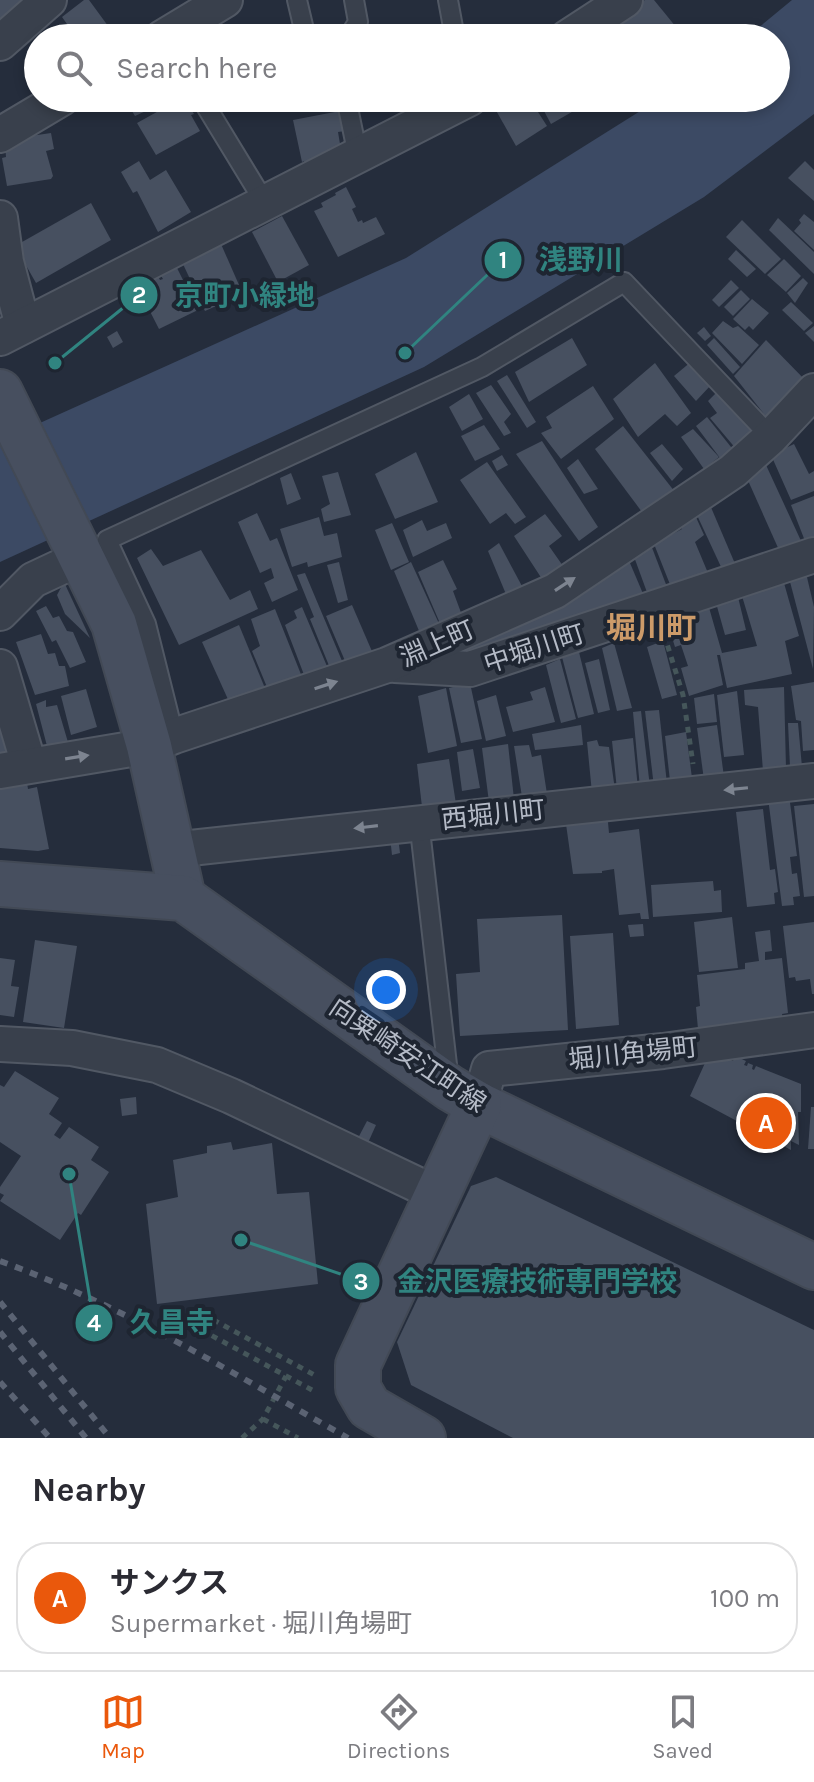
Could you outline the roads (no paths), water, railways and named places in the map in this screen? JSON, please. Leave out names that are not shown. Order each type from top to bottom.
[{"type":"street","points":[[0,43],[49,0]]},
{"type":"street","points":[[186,24],[225,0]]},
{"type":"street","points":[[588,24],[625,0]]},
{"type":"street","points":[[0,135],[39,112]]},
{"type":"street","points":[[0,218],[11,332],[442,112]]},
{"type":"street","name":"淵上町","points":[[15,768],[162,741],[387,665],[555,591],[733,471],[771,437],[814,391]]},
{"type":"street","points":[[0,392],[114,624],[162,741],[172,850],[183,898],[0,884]]},
{"type":"street","name":"中堀川町","points":[[387,665],[470,669],[814,555]]},
{"type":"street","points":[[0,613],[33,580],[82,557]]},
{"type":"street","points":[[0,667],[15,768]]},
{"type":"street","name":"西堀川町","points":[[172,850],[419,821],[814,781]]},
{"type":"street","name":"向粟崎安江町線","points":[[183,898],[464,1097],[814,1267]]},
{"type":"street","name":"堀川角場町","points":[[464,1097],[489,1069],[663,1051],[814,1030]]},
{"type":"street","points":[[0,1044],[72,1048],[157,1065],[231,1096],[439,1195]]},
{"type":"street","points":[[423,1438],[369,1407],[358,1388],[358,1365],[439,1195],[464,1097]]},
{"type":"lane","points":[[297,0],[303,24]]},
{"type":"lane","points":[[354,0],[357,24]]},
{"type":"lane","points":[[448,0],[452,24]]},
{"type":"lane","points":[[210,112],[265,203]]},
{"type":"lane","points":[[349,112],[358,156]]},
{"type":"lane","points":[[162,741],[146,624],[107,540],[482,367],[624,282],[771,437]]},
{"type":"lane","points":[[419,821],[464,1097]]},
{"type":"water","points":[[792,0],[814,0],[814,114],[704,197],[424,367],[0,562],[0,441],[406,258],[639,112],[790,112],[790,24],[763,24]]},
{"type":"railway","points":[[0,1261],[135,1320],[348,1438]]},
{"type":"railway","points":[[0,1302],[110,1438]]},
{"type":"railway","points":[[0,1332],[86,1438]]},
{"type":"railway","points":[[0,1382],[50,1438]]},
{"type":"place","name":"浅野川","points":[[405,353]]},
{"type":"place","name":"京町小緑地","points":[[55,363]]},
{"type":"place","name":"サンクス","points":[[766,1123]]},
{"type":"place","name":"久昌寺","points":[[69,1174]]},
{"type":"place","name":"金沢医療技術専門学校","points":[[241,1240]]},
{"type":"district","name":"堀川町","points":[[651,628]]}]
